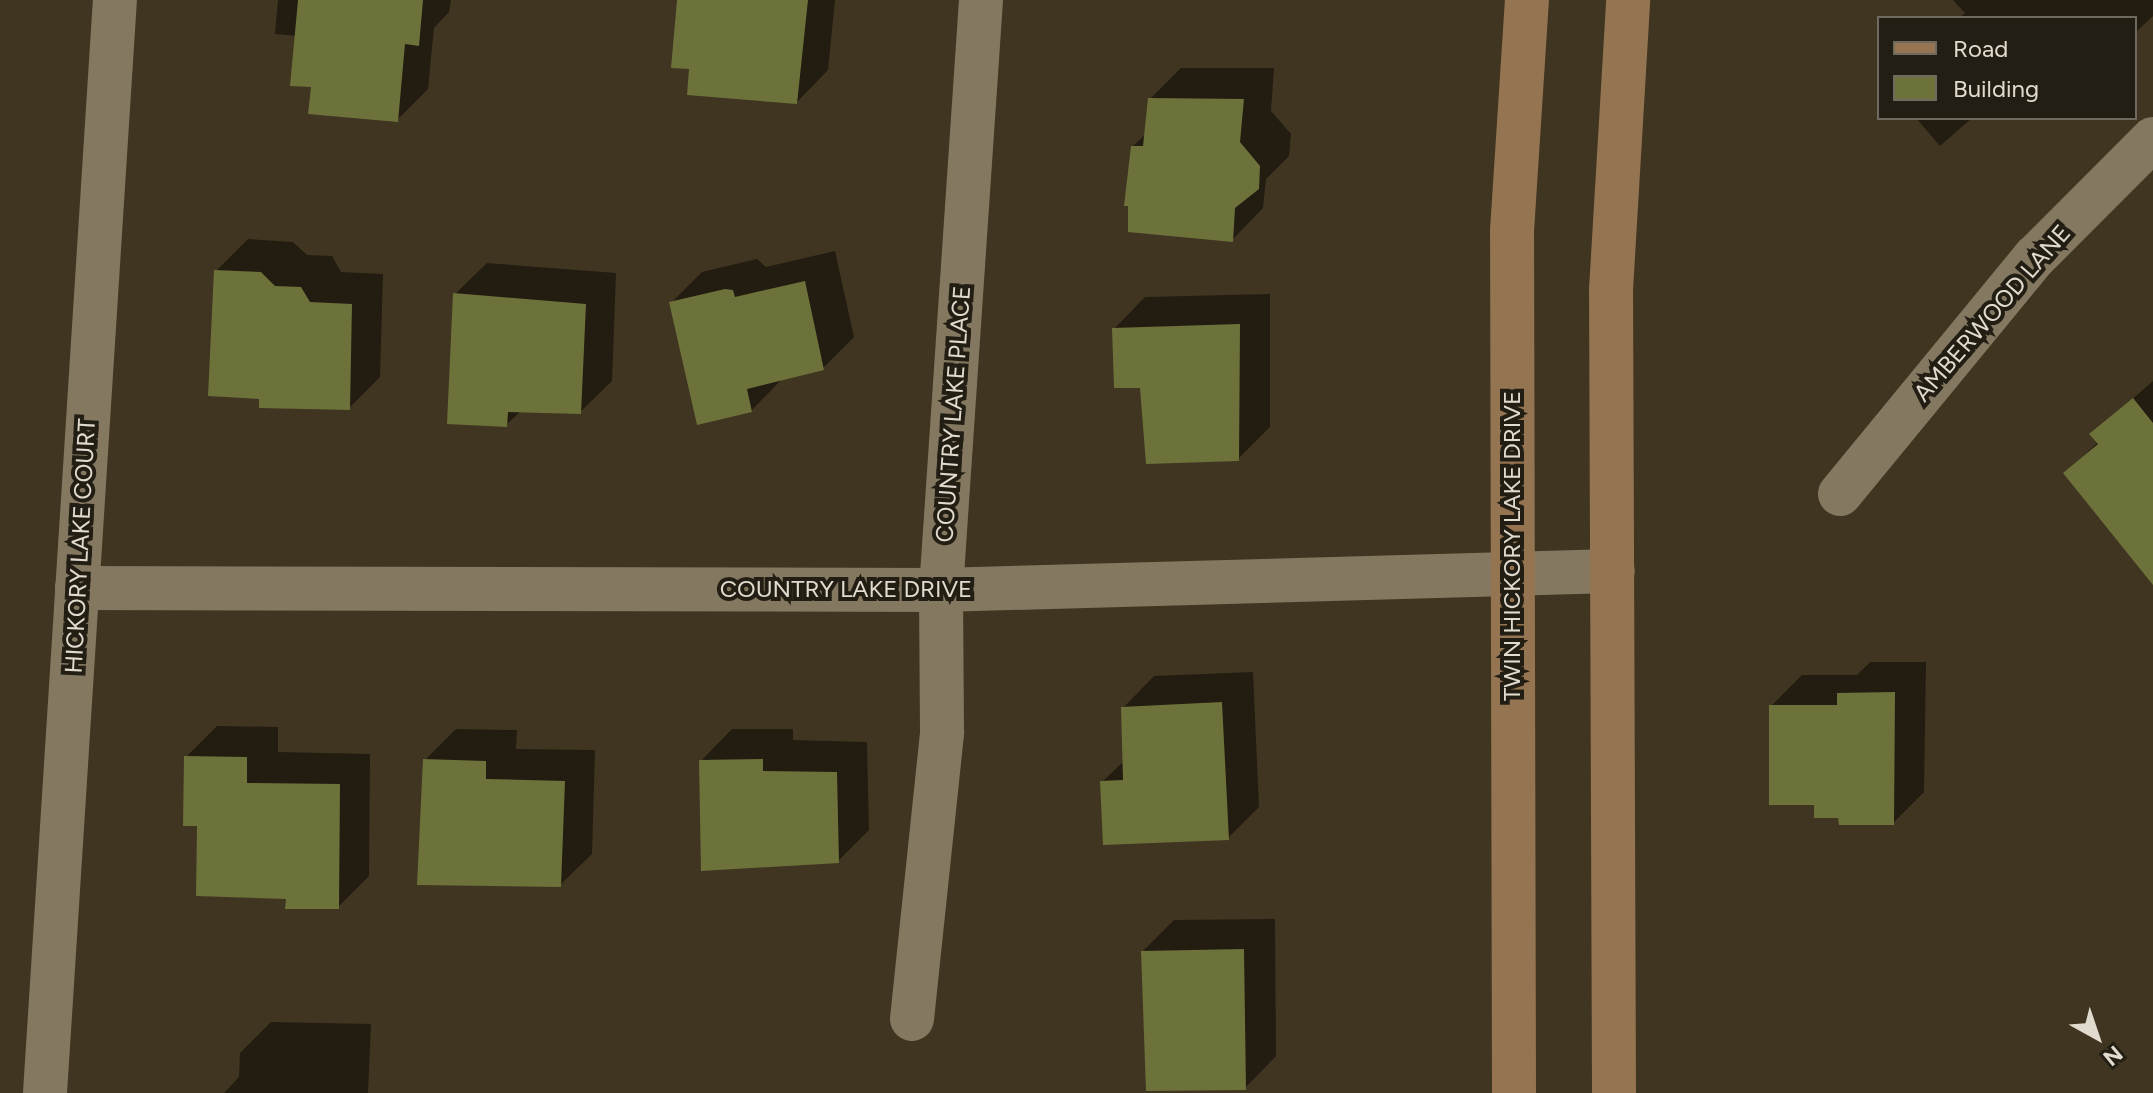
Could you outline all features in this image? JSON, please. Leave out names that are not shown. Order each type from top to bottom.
[{"type":"street","name":"HICKORY LAKE COURT","points":[[45,1093],[115,0]]},
{"type":"street","name":"COUNTRY LAKE PLACE","points":[[912,1019],[942,732],[941,590],[981,0]]},
{"type":"street","name":"TWIN HICKORY LAKE DRIVE","points":[[1514,1093],[1510,574],[1512,231],[1527,0]]},
{"type":"street","points":[[1614,1093],[1611,290],[1628,0]]},
{"type":"street","name":"AMBERWOOD LANE","points":[[1840,494],[2035,257],[2153,139]]},
{"type":"street","name":"COUNTRY LAKE DRIVE","points":[[77,588],[941,590],[1613,571]]},
{"type":"building","points":[[298,0],[423,0],[419,46],[405,44],[398,122],[308,114],[311,87],[290,86]]},
{"type":"building","points":[[677,0],[808,0],[797,104],[687,95],[689,69],[671,68]]},
{"type":"building","points":[[1148,98],[1244,99],[1240,142],[1260,166],[1259,189],[1235,208],[1233,242],[1128,232],[1128,206],[1124,206],[1131,146],[1143,146]]},
{"type":"building","points":[[214,270],[261,272],[275,286],[301,287],[310,302],[352,304],[350,410],[259,408],[259,399],[208,396]]},
{"type":"building","points":[[805,281],[824,370],[747,389],[752,412],[697,425],[669,302],[725,289],[733,290],[735,297]]},
{"type":"building","points":[[453,293],[586,304],[581,414],[508,412],[507,427],[447,424]]},
{"type":"building","points":[[1240,324],[1239,461],[1146,464],[1140,388],[1114,388],[1112,328]]},
{"type":"building","points":[[2133,398],[2153,423],[2153,585],[2063,473],[2098,444],[2089,434]]},
{"type":"building","points":[[1895,692],[1894,825],[1839,825],[1838,818],[1814,818],[1814,805],[1769,805],[1769,705],[1837,705],[1837,693]]},
{"type":"building","points":[[1222,702],[1229,840],[1103,845],[1100,781],[1123,780],[1121,707]]},
{"type":"building","points":[[184,756],[247,757],[247,783],[340,784],[339,909],[285,909],[286,899],[196,896],[197,826],[183,826]]},
{"type":"building","points":[[423,759],[486,761],[486,779],[565,781],[561,887],[417,885]]},
{"type":"building","points":[[763,759],[763,771],[837,772],[839,863],[701,871],[699,760]]},
{"type":"building","points":[[1244,949],[1246,1090],[1146,1091],[1141,951]]}]
